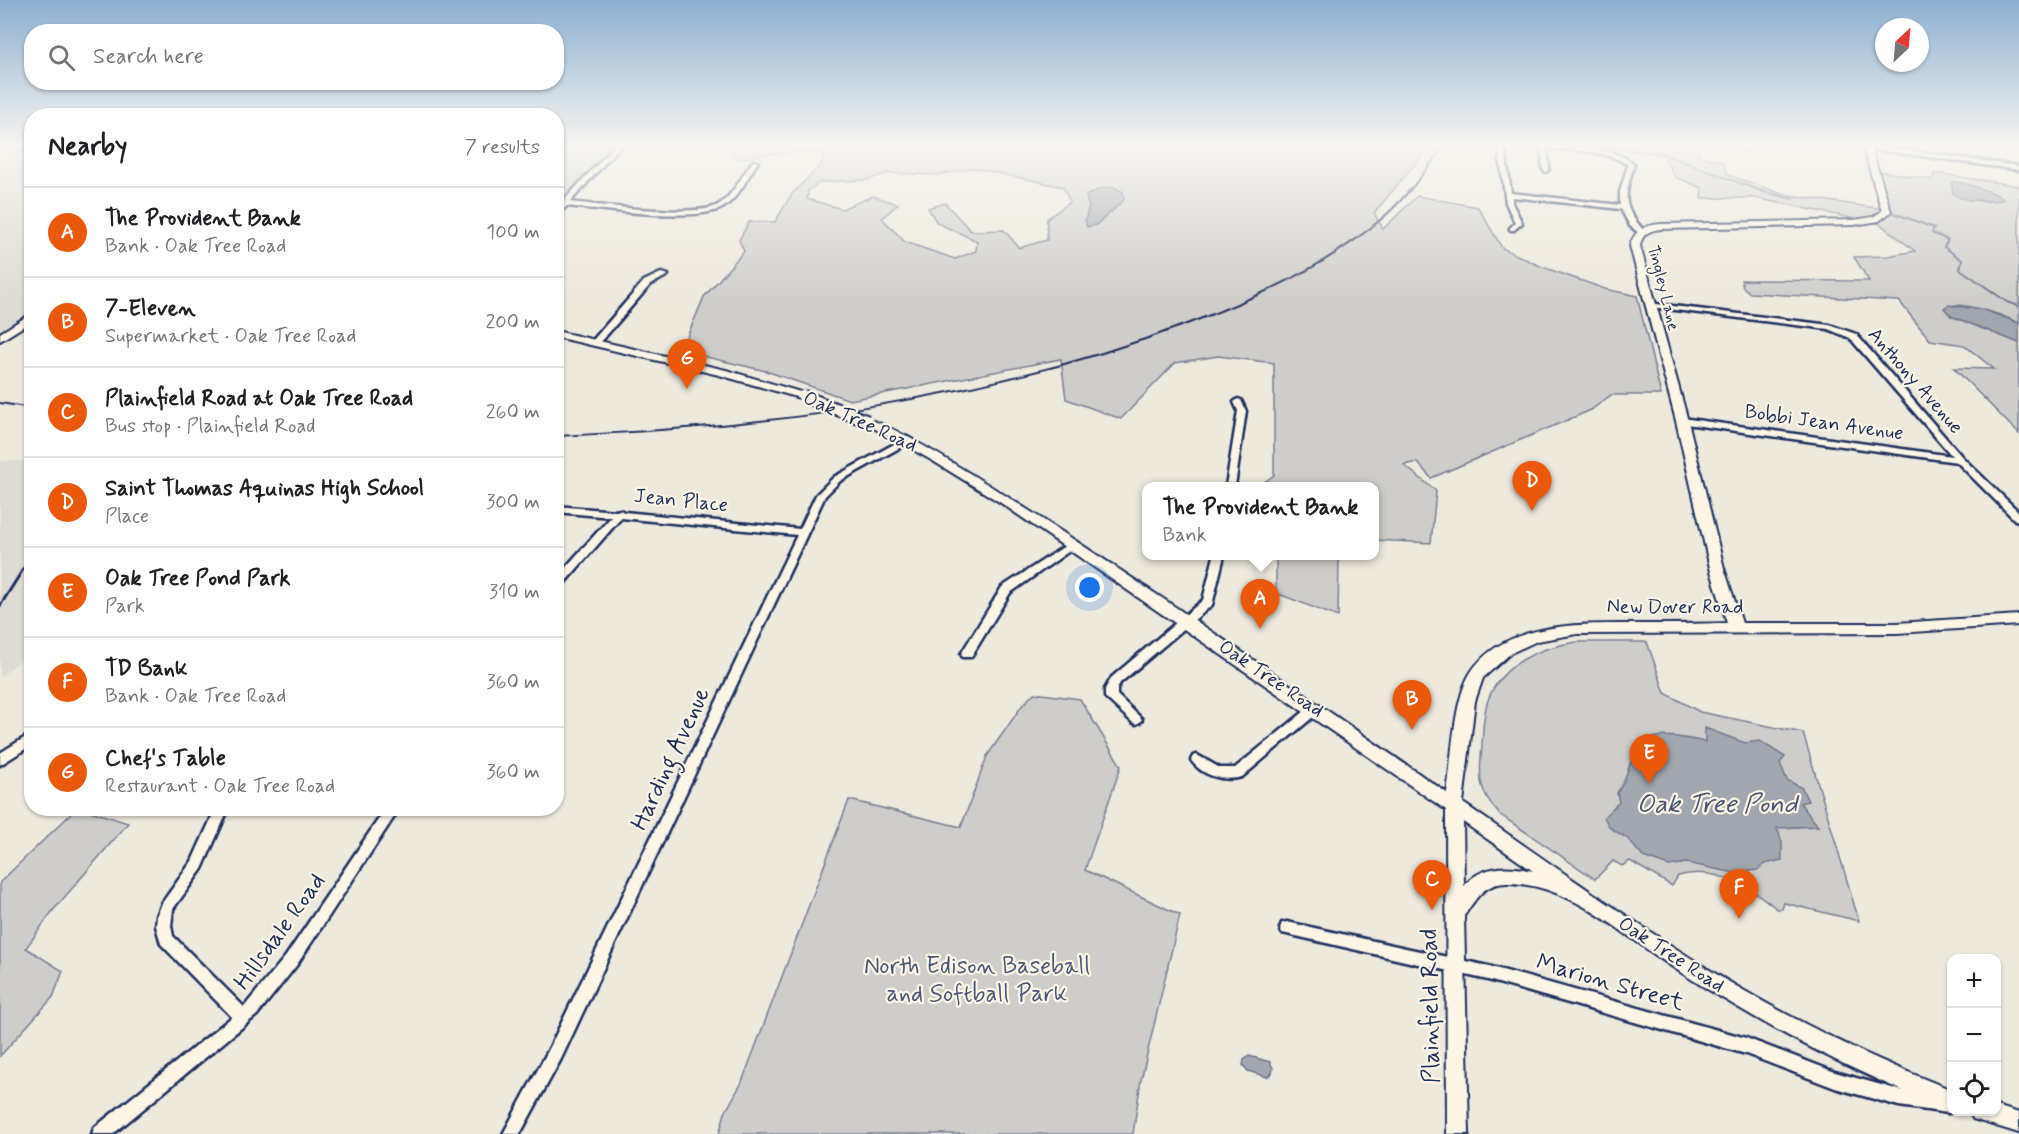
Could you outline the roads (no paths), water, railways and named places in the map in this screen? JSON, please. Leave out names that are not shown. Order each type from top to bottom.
[{"type":"street","points":[[566,204],[572,197]]},
{"type":"street","points":[[566,204],[685,212],[712,210],[722,206],[729,197]]},
{"type":"street","points":[[1508,197],[1519,223],[1512,229]]},
{"type":"street","points":[[1527,197],[1624,207]]},
{"type":"street","points":[[1622,197],[1628,222],[1641,232]]},
{"type":"street","name":"Tingley Lane","points":[[1736,628],[1717,568],[1682,421],[1635,246],[1636,239],[1641,232],[1667,226],[1862,222],[1884,216],[1887,212],[1882,197]]},
{"type":"street","points":[[596,342],[647,283],[664,275]]},
{"type":"street","name":"Anthony Avenue","points":[[1651,304],[1830,327],[1847,332],[1859,340],[1960,460],[2019,518]]},
{"type":"street","points":[[0,338],[24,322]]},
{"type":"street","name":"Oak Tree Road","points":[[564,336],[722,372],[803,396],[907,440],[1186,621],[1694,970],[1756,1009],[1843,1054],[1947,1102]]},
{"type":"street","points":[[1231,482],[1242,411],[1238,402]]},
{"type":"street","name":"Bobbi Jean Avenue","points":[[1682,421],[1960,460]]},
{"type":"street","name":"Harding Avenue","points":[[512,1134],[555,1054],[821,495],[830,483],[907,440]]},
{"type":"street","name":"Jean Place","points":[[564,509],[802,532]]},
{"type":"street","points":[[564,576],[620,513]]},
{"type":"street","points":[[967,654],[1006,590],[1071,545]]},
{"type":"street","points":[[1136,719],[1112,697],[1111,689],[1116,680],[1208,602],[1218,560]]},
{"type":"street","name":"New Dover Road","points":[[1454,805],[1469,693],[1483,669],[1506,649],[1534,636],[1577,629],[1898,628],[2019,620]]},
{"type":"street","points":[[1197,760],[1211,770],[1226,776],[1238,774],[1316,709]]},
{"type":"street","points":[[0,760],[24,744]]},
{"type":"street","name":"Plainfield Road","points":[[1454,805],[1458,1134]]},
{"type":"street","points":[[219,816],[197,866],[167,905],[161,923],[166,939],[243,1017]]},
{"type":"street","name":"Hillsdale Road","points":[[100,1134],[243,1017],[265,995],[291,961],[389,816]]},
{"type":"street","points":[[1456,913],[1474,888],[1486,878],[1506,874],[1579,893]]},
{"type":"street","name":"Marion Street","points":[[1287,928],[1488,973],[1746,1046],[1835,1080],[1916,1102],[1947,1104]]},
{"type":"street","points":[[1994,1116],[2019,1123]]},
{"type":"water","points":[[1086,197],[1124,197],[1124,200],[1096,225],[1087,227],[1085,220],[1089,207]]},
{"type":"water","points":[[1959,197],[2000,197],[2004,199],[1986,201]]},
{"type":"water","points":[[1948,305],[1984,310],[2019,323],[2019,343],[1951,316],[1944,308]]},
{"type":"water","name":"Oak Tree Pond","points":[[1705,728],[1745,743],[1760,741],[1785,757],[1780,763],[1787,780],[1802,788],[1808,801],[1800,803],[1818,826],[1777,828],[1782,842],[1782,860],[1765,864],[1757,870],[1735,873],[1686,863],[1669,866],[1643,857],[1627,838],[1610,828],[1604,817],[1619,802],[1617,793],[1637,749],[1653,738],[1663,736],[1705,742]]},
{"type":"water","points":[[1249,1056],[1270,1062],[1273,1068],[1272,1073],[1267,1077],[1248,1071],[1243,1065],[1244,1060]]},
{"type":"waterway","points":[[1784,197],[1793,199]]},
{"type":"waterway","points":[[1894,213],[1934,228],[1932,233],[1948,240],[1944,247],[1962,260],[1960,269],[2007,302],[2019,306]]},
{"type":"railway","points":[[564,436],[718,425],[799,417],[879,405],[959,390],[1115,349],[1244,301],[1319,264],[1365,233],[1403,197]]},
{"type":"railway","points":[[0,403],[24,407]]},
{"type":"railway","points":[[0,606],[24,568]]},
{"type":"place","name":"Chef's Table","points":[[687,389]]},
{"type":"place","name":"Saint Thomas Aquinas High School","points":[[1532,511]]},
{"type":"place","name":"The Provident Bank","points":[[1260,629]]},
{"type":"place","name":"7-Eleven","points":[[1412,730]]},
{"type":"place","name":"Oak Tree Pond Park","points":[[1649,784]]},
{"type":"place","name":"Plainfield Road at Oak Tree Road","points":[[1432,910]]},
{"type":"place","name":"TD Bank","points":[[1739,919]]},
{"type":"park label","name":"North Edison Baseball and Softball Park","points":[[977,980]]}]
